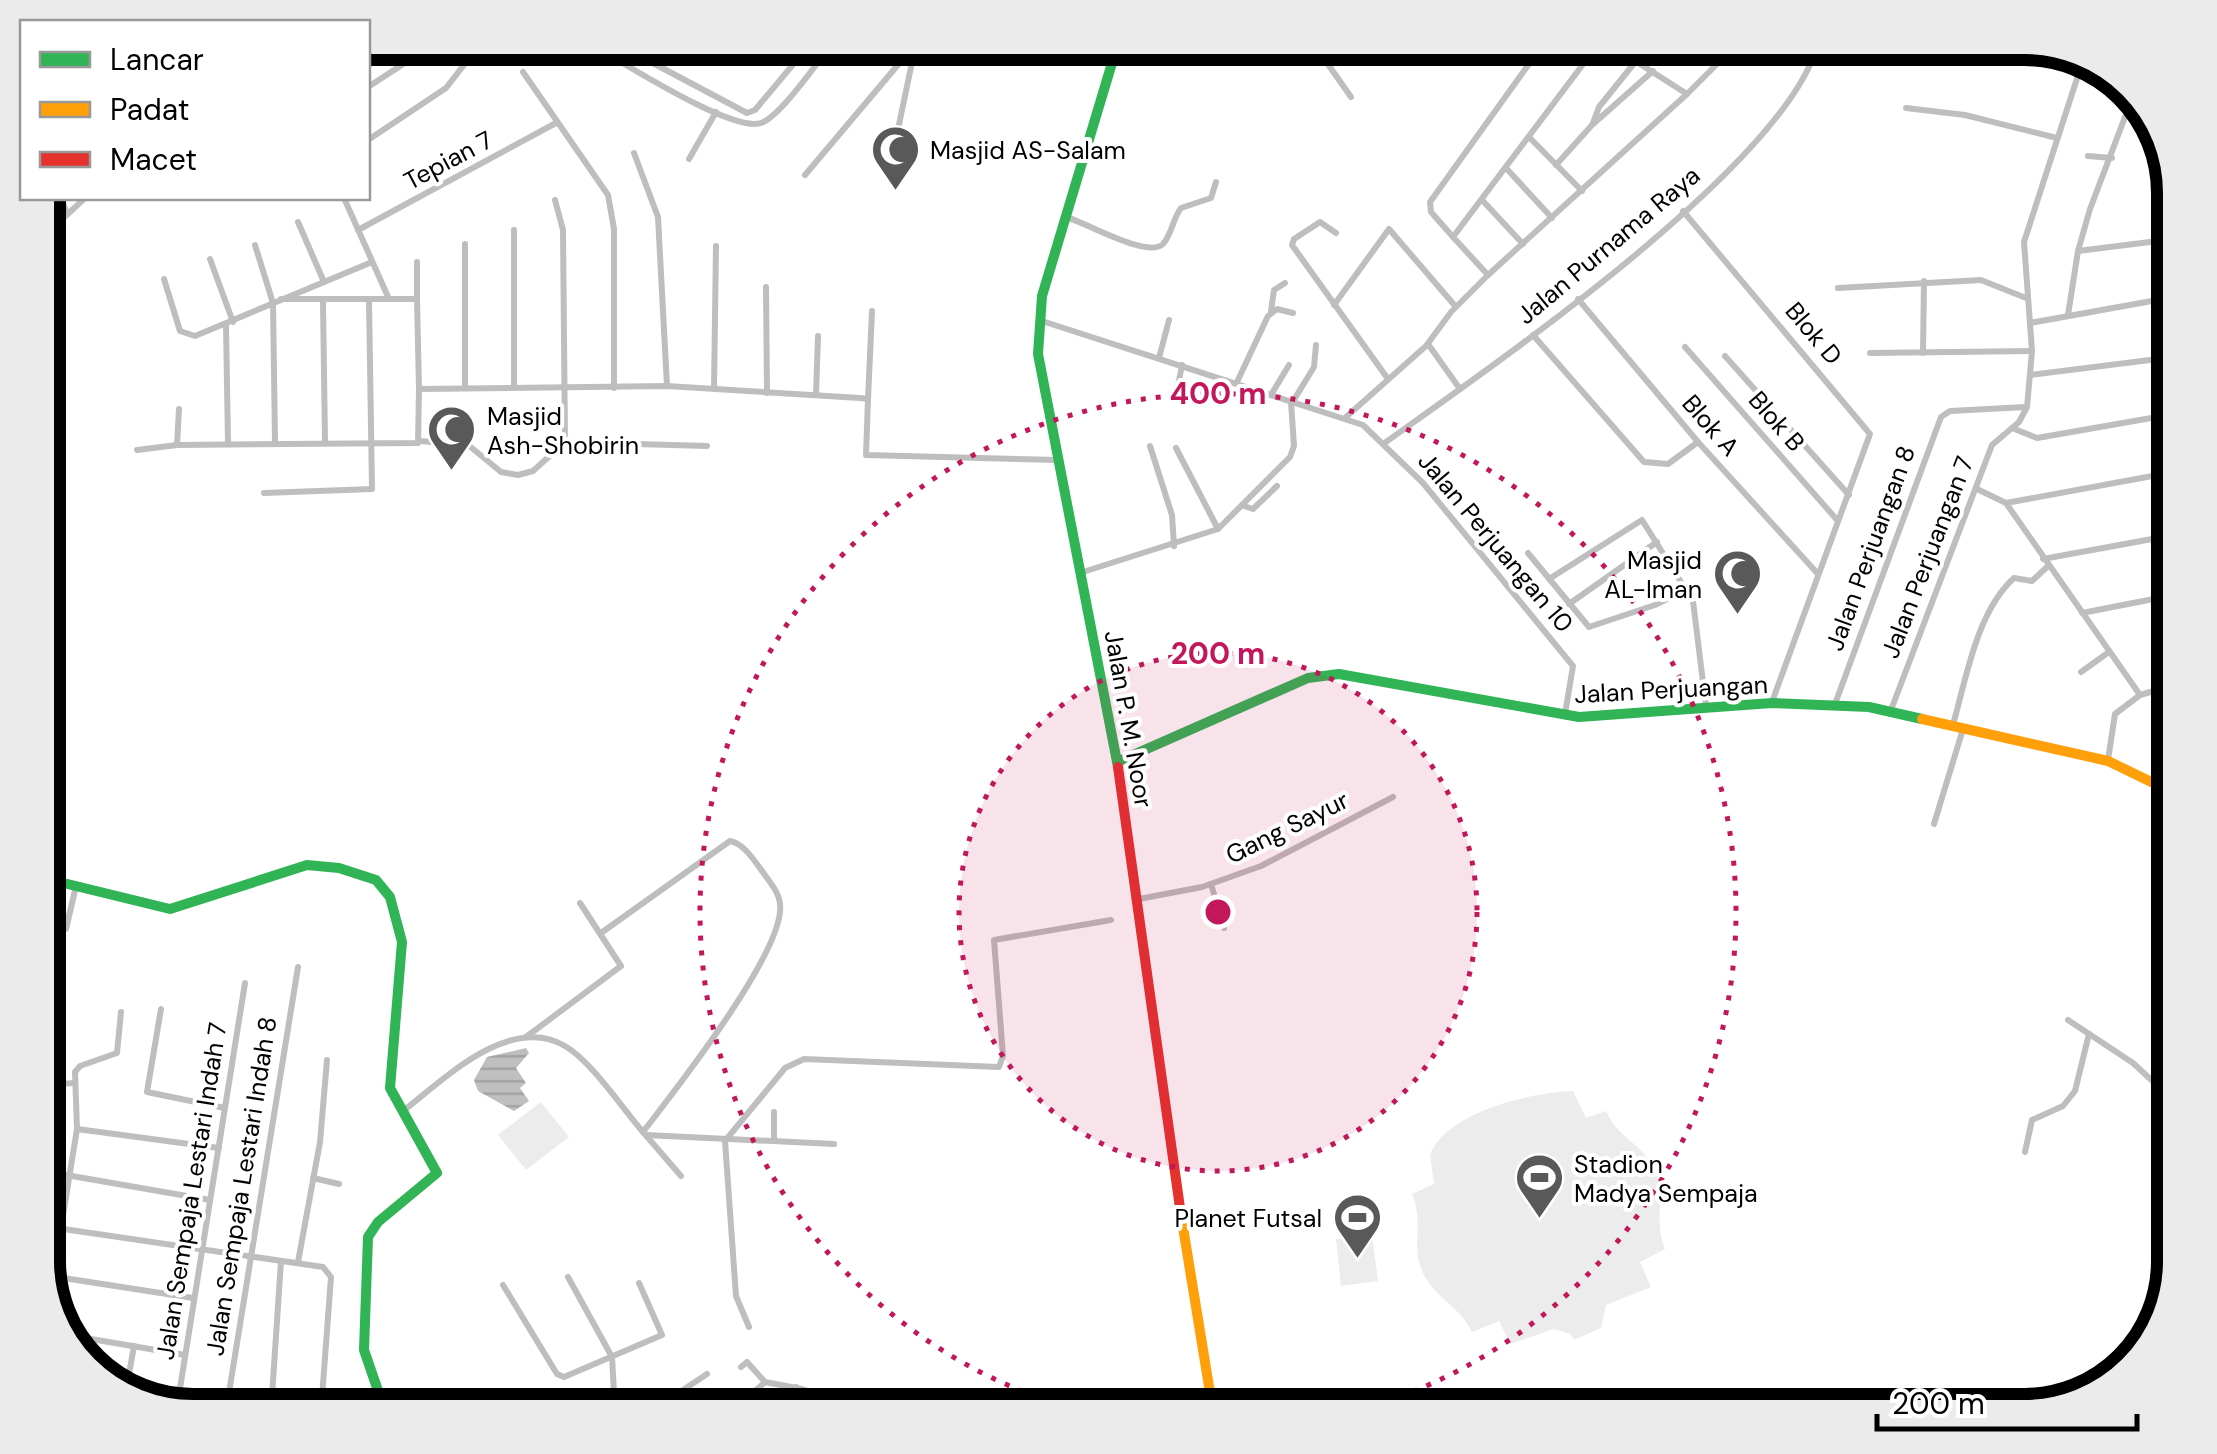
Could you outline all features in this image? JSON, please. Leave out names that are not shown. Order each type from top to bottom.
[{"type":"main road","name":"Jalan P. M. Noor","points":[[1112,60],[1064,217],[1040,320],[1041,379],[1117,762],[1209,1394]]},
{"type":"main road","name":"Jalan Perjuangan","points":[[1117,762],[1308,678],[1339,674],[1592,717],[1772,703],[1891,710],[2108,761],[2157,785]]},
{"type":"main road","points":[[60,883],[170,909],[307,865],[340,868],[376,880],[390,897],[402,942],[400,998],[388,1074],[401,1113],[437,1173],[378,1222],[368,1237],[364,1350],[379,1394]]},
{"type":"street","points":[[370,86],[409,60]]},
{"type":"street","points":[[370,139],[446,88],[466,60]]},
{"type":"street","points":[[621,60],[740,124],[762,123],[817,60]]},
{"type":"street","points":[[649,60],[748,113],[755,110],[795,60]]},
{"type":"street","points":[[805,175],[902,60]]},
{"type":"street","points":[[896,139],[912,60]]},
{"type":"street","points":[[1325,60],[1351,97]]},
{"type":"street","points":[[1488,275],[1432,212],[1430,202],[1531,60]]},
{"type":"street","points":[[1453,237],[1586,60]]},
{"type":"street","points":[[1346,417],[1428,344],[1456,307],[1488,275],[1714,68],[1717,64],[1710,60]]},
{"type":"street","name":"Jalan Purnama Raya","points":[[1386,442],[1578,299],[1683,211],[1778,116],[1811,60]]},
{"type":"street","points":[[1592,124],[1599,107],[1636,61],[1687,94]]},
{"type":"street","points":[[523,72],[556,124],[598,175],[612,208],[614,388]]},
{"type":"street","points":[[1556,165],[1592,124],[1653,72]]},
{"type":"street","points":[[2027,407],[2032,351],[2024,260],[2028,221],[2079,73]]},
{"type":"street","points":[[1906,108],[1965,115],[2058,138]]},
{"type":"street","points":[[689,159],[716,112]]},
{"type":"street","points":[[2068,315],[2078,251],[2129,112]]},
{"type":"street","name":"Tepian 7","points":[[358,230],[556,124]]},
{"type":"street","points":[[1530,138],[1582,192]]},
{"type":"street","points":[[634,154],[658,217],[666,386]]},
{"type":"street","points":[[2088,156],[2112,158]]},
{"type":"street","points":[[1506,168],[1552,218]]},
{"type":"street","points":[[1064,217],[1103,229],[1141,249],[1153,249],[1165,240],[1181,208],[1207,202],[1216,182]]},
{"type":"street","points":[[62,200],[66,211]]},
{"type":"street","points":[[60,218],[82,200]]},
{"type":"street","points":[[345,200],[389,299]]},
{"type":"street","points":[[554,200],[563,230],[564,442]]},
{"type":"street","points":[[1483,202],[1523,244]]},
{"type":"street","name":"Blok D","points":[[1683,211],[1868,428],[1870,440],[1849,495]]},
{"type":"street","points":[[298,222],[324,282]]},
{"type":"street","points":[[1336,233],[1320,222],[1292,242],[1388,378]]},
{"type":"street","points":[[514,230],[514,387]]},
{"type":"street","points":[[1336,309],[1389,230],[1456,307]]},
{"type":"street","points":[[2078,251],[2157,240]]},
{"type":"street","points":[[465,244],[465,388]]},
{"type":"street","points":[[255,245],[277,301],[275,441]]},
{"type":"street","points":[[714,389],[716,246]]},
{"type":"street","points":[[210,259],[229,323],[228,443]]},
{"type":"street","points":[[164,279],[180,332],[186,336],[229,323],[372,262]]},
{"type":"street","points":[[417,262],[418,441]]},
{"type":"street","points":[[1838,288],[1924,280],[1982,280],[2026,298]]},
{"type":"street","points":[[1923,353],[1924,280]]},
{"type":"street","points":[[1237,382],[1268,316],[1274,290],[1285,282]]},
{"type":"street","points":[[766,287],[767,393]]},
{"type":"street","points":[[277,301],[417,299]]},
{"type":"street","name":"Blok A","points":[[1578,299],[1698,442],[1818,574]]},
{"type":"street","points":[[2030,323],[2157,300]]},
{"type":"street","points":[[324,302],[325,442]]},
{"type":"street","points":[[264,493],[369,491],[373,485],[368,302]]},
{"type":"street","points":[[1268,316],[1276,309],[1293,313]]},
{"type":"street","points":[[872,312],[866,455],[1060,460]]},
{"type":"street","name":"Jalan Perjuangan 10","points":[[1040,320],[1346,417],[1386,442],[1573,666],[1565,715]]},
{"type":"street","points":[[1159,358],[1169,320]]},
{"type":"street","points":[[1533,334],[1644,462],[1668,464],[1698,442]]},
{"type":"street","points":[[816,395],[818,336]]},
{"type":"street","points":[[1082,572],[1174,546],[1218,528],[1244,506],[1293,452],[1298,404],[1314,368],[1316,344]]},
{"type":"street","points":[[1428,344],[1460,388]]},
{"type":"street","name":"Blok B","points":[[1686,347],[1838,521]]},
{"type":"street","points":[[1870,353],[2032,351]]},
{"type":"street","points":[[1725,356],[1849,495],[1772,703]]},
{"type":"street","points":[[2030,375],[2157,359]]},
{"type":"street","points":[[1176,396],[1182,365]]},
{"type":"street","points":[[1271,395],[1288,365]]},
{"type":"street","points":[[419,389],[666,386],[868,399]]},
{"type":"street","name":"Jalan Perjuangan 8","points":[[1835,704],[1941,416],[1950,411],[2027,407]]},
{"type":"street","name":"Jalan Perjuangan 7","points":[[1891,710],[1992,444],[2012,428],[2027,407]]},
{"type":"street","points":[[178,444],[179,409]]},
{"type":"street","points":[[2012,428],[2030,438],[2157,417]]},
{"type":"street","points":[[137,450],[178,444],[275,441],[466,444],[502,472],[518,475],[534,471],[564,442],[707,446]]},
{"type":"street","points":[[1150,446],[1172,515],[1174,546]]},
{"type":"street","points":[[1176,448],[1218,528]]},
{"type":"street","points":[[2006,503],[2157,475]]},
{"type":"street","points":[[1244,506],[1254,509],[1277,486]]},
{"type":"street","points":[[1977,488],[2006,503],[2140,695]]},
{"type":"street","points":[[1549,579],[1642,520],[1688,588],[1706,708]]},
{"type":"street","points":[[1934,824],[1974,650],[2005,588],[2014,578],[2032,582],[2045,562],[2157,539]]},
{"type":"street","points":[[1569,604],[1657,542]]},
{"type":"street","points":[[1528,554],[1592,627],[1688,588]]},
{"type":"street","points":[[2082,613],[2157,598]]},
{"type":"street","points":[[2082,672],[2109,652]]},
{"type":"street","points":[[2108,761],[2115,714],[2140,695],[2157,690]]},
{"type":"street","name":"Gang Sayur","points":[[1137,899],[1211,884],[1261,866],[1393,797]]},
{"type":"street","points":[[601,933],[730,841],[740,845],[757,865],[780,905],[774,934],[708,1046],[644,1134]]},
{"type":"street","points":[[1211,884],[1224,928]]},
{"type":"street","points":[[60,932],[66,929],[77,885]]},
{"type":"street","points":[[401,1113],[481,1054],[526,1038],[621,966],[580,903]]},
{"type":"street","points":[[749,1327],[736,1296],[725,1141],[795,1060],[998,1067],[1003,1056],[994,940],[1111,920]]},
{"type":"street","name":"Jalan Sempaja Lestari Indah 8","points":[[229,1394],[298,967]]},
{"type":"street","name":"Jalan Sempaja Lestari Indah 7","points":[[179,1392],[245,983]]},
{"type":"street","points":[[161,1010],[147,1092],[225,1108]]},
{"type":"street","points":[[121,1012],[117,1053],[76,1068],[77,1129],[61,1228],[324,1266],[331,1278],[322,1394]]},
{"type":"street","points":[[2068,1020],[2133,1063],[2157,1085]]},
{"type":"street","points":[[2025,1152],[2032,1120],[2063,1106],[2074,1091],[2089,1034]]},
{"type":"street","points":[[526,1038],[567,1046],[681,1176]]},
{"type":"street","points":[[298,1262],[327,1060]]},
{"type":"street","points":[[60,1084],[75,1083]]},
{"type":"street","points":[[774,1112],[774,1140]]},
{"type":"street","points":[[77,1129],[219,1148]]},
{"type":"street","points":[[644,1134],[834,1144]]},
{"type":"street","points":[[60,1174],[210,1200]]},
{"type":"street","points":[[313,1178],[339,1184]]},
{"type":"street","points":[[272,1394],[281,1261]]},
{"type":"street","points":[[568,1277],[612,1357],[614,1394]]},
{"type":"street","points":[[62,1278],[194,1298]]},
{"type":"street","points":[[503,1285],[559,1376],[567,1377],[664,1333],[638,1283]]},
{"type":"street","points":[[87,1338],[184,1356]]},
{"type":"street","points":[[128,1377],[134,1346]]},
{"type":"street","points":[[740,1366],[747,1362],[765,1382],[813,1394]]},
{"type":"street","points":[[681,1394],[707,1374]]},
{"type":"street","points":[[752,1394],[765,1382]]},
{"type":"street","points":[[795,1394],[796,1387]]},
{"type":"street","points":[[603,1394],[614,1390]]},
{"type":"shaded area","points":[[526,1048],[529,1053],[516,1068],[526,1083],[520,1088],[529,1101],[514,1111],[478,1091],[474,1080],[487,1057]]},
{"type":"shaded area","name":"Stadion Madya Sempaja","points":[[1573,1091],[1586,1118],[1606,1111],[1617,1129],[1644,1154],[1659,1181],[1660,1227],[1665,1249],[1640,1262],[1651,1287],[1606,1305],[1601,1328],[1574,1340],[1570,1334],[1554,1329],[1510,1344],[1499,1321],[1472,1332],[1422,1271],[1412,1194],[1434,1184],[1430,1155],[1453,1127],[1514,1100]]},
{"type":"shaded area","points":[[541,1102],[569,1137],[526,1170],[498,1135]]},
{"type":"shaded area","name":"Planet Futsal","points":[[1372,1235],[1378,1281],[1341,1286],[1336,1239]]},
{"type":"traffic: fast","points":[[1113,60],[1042,296],[1038,354],[1118,767]]},
{"type":"traffic: fast","points":[[1117,762],[1308,678],[1339,674],[1579,717],[1772,703],[1869,707],[1922,719]]},
{"type":"traffic: fast","points":[[60,882],[170,909],[307,865],[339,868],[376,880],[390,897],[402,942],[390,1088],[437,1173],[378,1222],[368,1237],[364,1350],[379,1394]]},
{"type":"traffic: slow","points":[[1922,719],[2108,761],[2157,785]]},
{"type":"traffic: slow","points":[[1181,1215],[1210,1394]]},
{"type":"traffic: jam","points":[[1118,767],[1181,1215]]},
{"type":"place","name":"Masjid AS-Salam","points":[[895,192]]},
{"type":"place","name":"Masjid Ash-Shobirin","points":[[452,472]]},
{"type":"place","name":"Masjid AL-Iman","points":[[1737,616]]},
{"type":"place","name":"Stadion Madya Sempaja","points":[[1539,1220]]},
{"type":"place","name":"Planet Futsal","points":[[1357,1260]]}]
